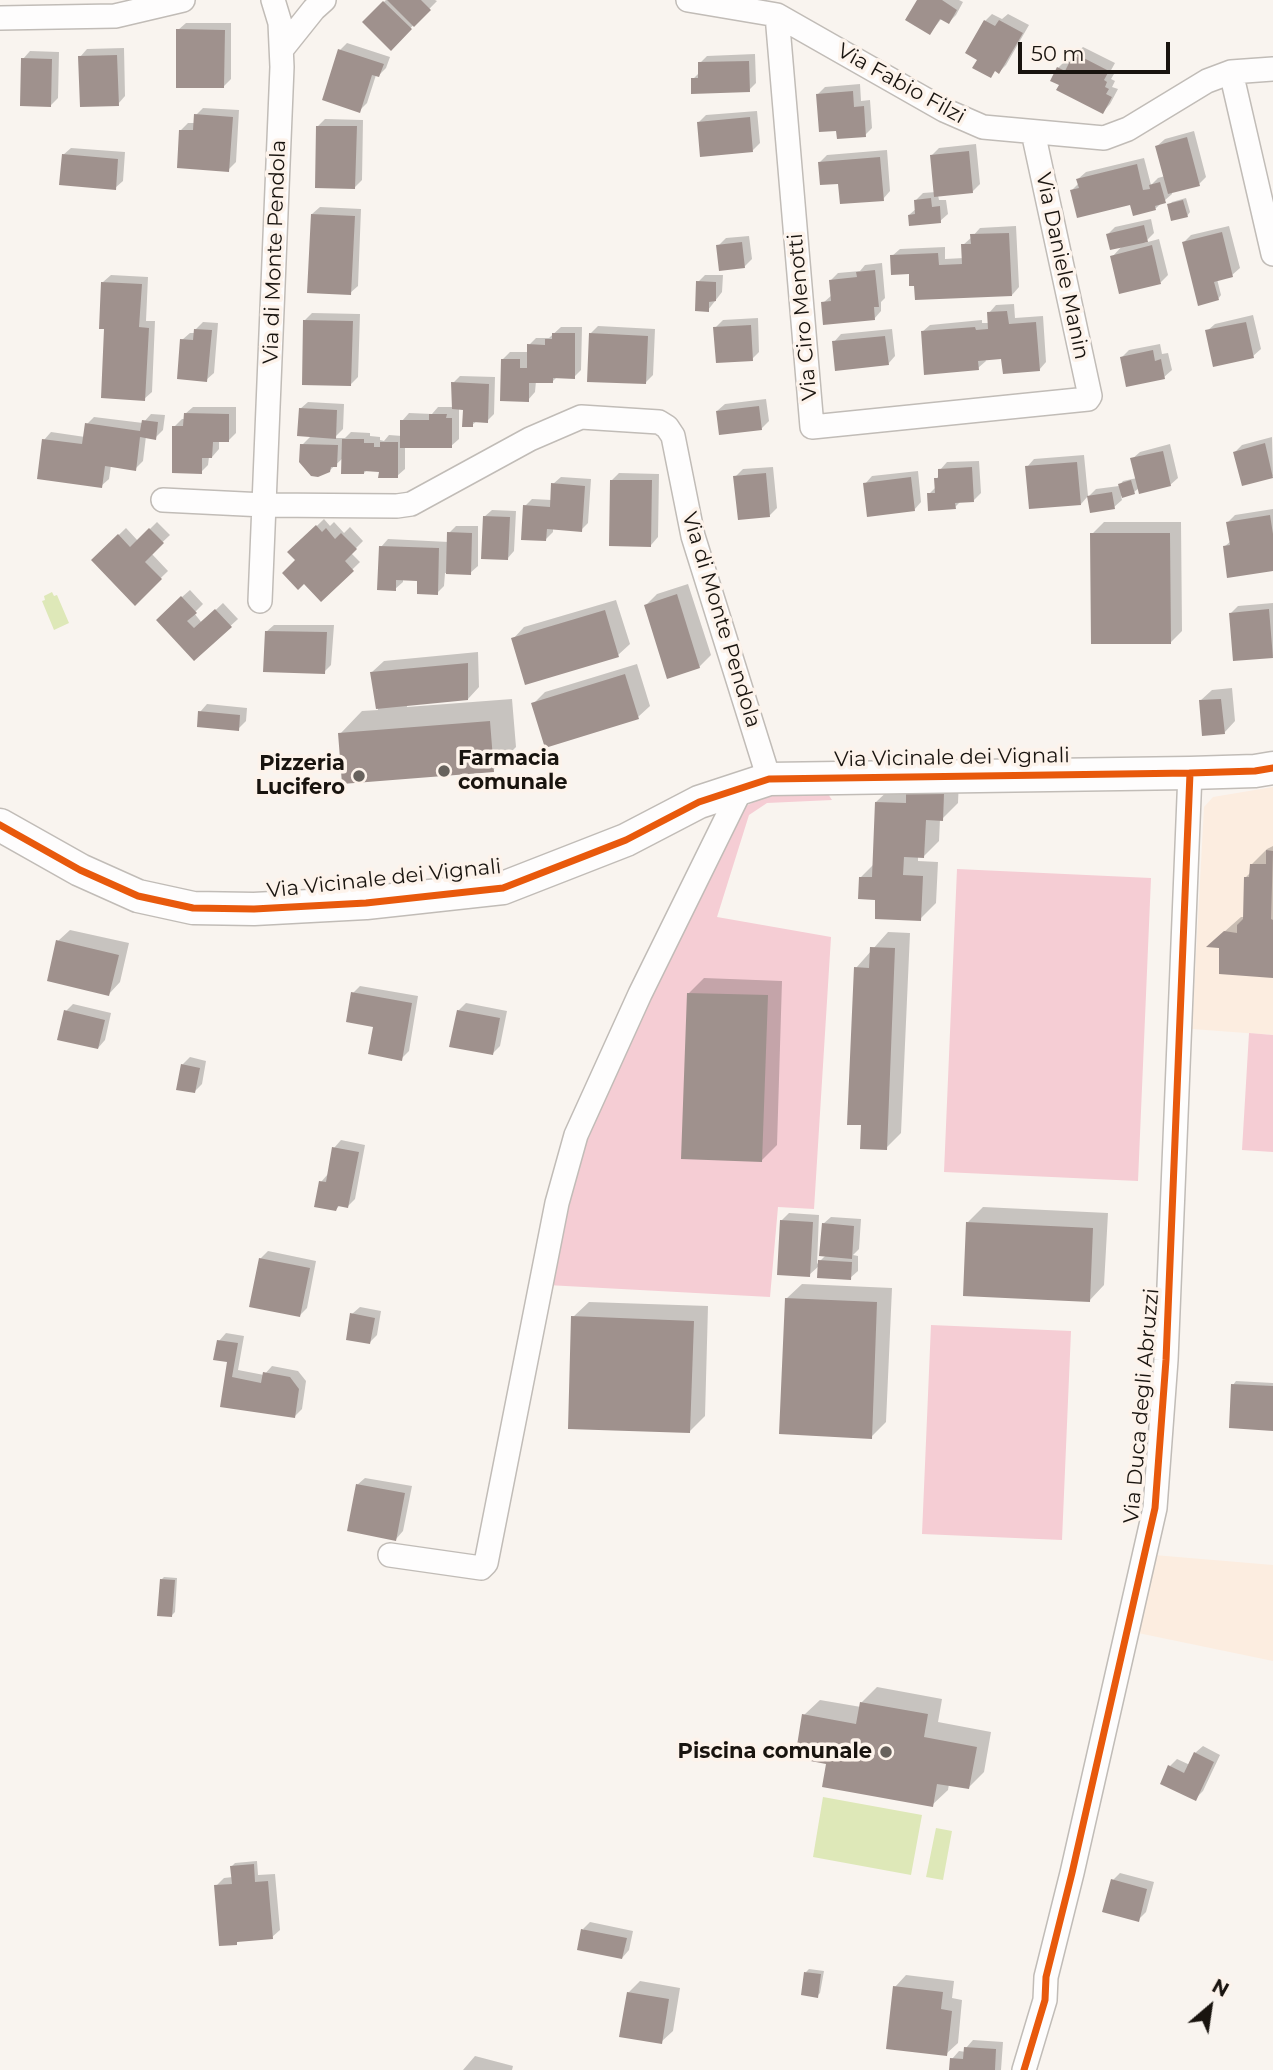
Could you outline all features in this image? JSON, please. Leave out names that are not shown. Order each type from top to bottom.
[{"type":"street","points":[[0,18],[115,16],[183,0]]},
{"type":"street","name":"Via di Monte Pendola","points":[[261,601],[282,50],[280,23],[273,0]]},
{"type":"street","points":[[282,50],[324,0]]},
{"type":"street","name":"Via Fabio Filzi","points":[[688,0],[777,15],[944,110],[983,127],[1104,138],[1128,129],[1207,81],[1231,72],[1273,69]]},
{"type":"street","name":"Via Ciro Menotti","points":[[777,15],[812,427],[1088,399]]},
{"type":"street","points":[[1231,72],[1273,254]]},
{"type":"street","name":"Via Daniele Manin","points":[[1033,132],[1090,393],[1088,399]]},
{"type":"street","name":"Via di Monte Pendola","points":[[163,500],[264,505],[411,504],[530,439],[581,417],[659,422],[667,426],[673,436],[693,536],[755,784]]},
{"type":"street","name":"Via Vicinale dei Vignali","points":[[0,825],[80,870],[138,896],[192,908],[254,909],[366,903],[503,888],[626,840],[699,802],[755,784],[845,776],[1190,773],[1273,768]]},
{"type":"street","name":"Via Duca degli Abruzzi","points":[[1024,2070],[1045,2000],[1046,1977],[1155,1508],[1167,1340],[1190,773]]},
{"type":"street","points":[[390,1555],[481,1567],[486,1563],[557,1203],[576,1135],[640,994],[755,784]]},
{"type":"shaded area","points":[[52,592],[54,596],[57,595],[69,623],[54,630],[42,601],[45,600],[44,596]]},
{"type":"shaded area","points":[[1273,787],[1273,1035],[1192,1029],[1204,807],[1213,797]]},
{"type":"shaded area","points":[[828,794],[832,800],[767,803],[749,815],[717,917],[831,937],[814,1209],[778,1207],[770,1297],[547,1285],[587,1127],[735,811],[767,796]]},
{"type":"shaded area","points":[[957,869],[1151,878],[1138,1181],[944,1172]]},
{"type":"shaded area","points":[[1249,1033],[1273,1035],[1273,1152],[1242,1150]]},
{"type":"shaded area","points":[[931,1325],[1071,1331],[1062,1540],[922,1534]]},
{"type":"shaded area","points":[[1154,1555],[1273,1565],[1273,1661],[1138,1633]]},
{"type":"shaded area","points":[[823,1797],[922,1815],[911,1875],[813,1857]]},
{"type":"shaded area","points":[[936,1828],[952,1831],[943,1880],[926,1877]]},
{"type":"building","points":[[387,0],[421,0],[431,10],[414,27]]},
{"type":"building","points":[[917,0],[942,0],[957,10],[949,24],[940,19],[930,35],[905,20]]},
{"type":"building","points":[[383,1],[412,29],[391,51],[362,22]]},
{"type":"building","points":[[984,20],[995,26],[999,20],[1023,33],[999,74],[995,71],[991,78],[972,68],[977,60],[965,53]]},
{"type":"building","points":[[176,29],[225,30],[224,88],[176,88]]},
{"type":"building","points":[[338,49],[384,64],[379,77],[372,75],[360,113],[322,100]]},
{"type":"building","points":[[1074,53],[1109,71],[1104,80],[1107,82],[1105,87],[1109,89],[1106,94],[1112,97],[1103,114],[1056,90],[1059,85],[1050,81],[1057,67],[1065,71]]},
{"type":"building","points":[[117,55],[119,106],[80,107],[78,56]]},
{"type":"building","points":[[21,58],[52,59],[51,107],[20,106]]},
{"type":"building","points":[[749,61],[750,92],[691,94],[691,78],[698,78],[698,62]]},
{"type":"building","points":[[853,91],[854,107],[864,106],[866,137],[837,139],[836,131],[819,132],[816,94]]},
{"type":"building","points":[[194,114],[233,117],[229,172],[177,168],[179,130],[193,130]]},
{"type":"building","points":[[750,117],[753,152],[700,157],[697,122]]},
{"type":"building","points":[[316,126],[357,126],[355,189],[315,188]]},
{"type":"building","points":[[1187,137],[1200,186],[1168,194],[1155,146]]},
{"type":"building","points":[[969,151],[973,193],[934,197],[930,155]]},
{"type":"building","points":[[62,154],[118,159],[116,190],[59,185]]},
{"type":"building","points":[[880,157],[884,201],[840,204],[838,184],[820,185],[818,162]]},
{"type":"building","points":[[1137,164],[1143,190],[1160,182],[1166,203],[1155,206],[1156,210],[1133,216],[1130,205],[1077,218],[1070,190],[1079,188],[1076,179]]},
{"type":"building","points":[[931,198],[932,207],[940,206],[941,223],[909,226],[908,215],[915,214],[914,200]]},
{"type":"building","points":[[1183,200],[1188,217],[1171,221],[1167,204]]},
{"type":"building","points":[[311,214],[355,216],[351,295],[307,293]]},
{"type":"building","points":[[1144,225],[1148,242],[1110,250],[1106,234]]},
{"type":"building","points":[[1222,232],[1233,277],[1214,282],[1219,300],[1198,306],[1182,242]]},
{"type":"building","points":[[1009,233],[1012,296],[915,300],[914,286],[909,286],[909,274],[891,275],[890,255],[938,253],[939,265],[962,264],[961,244],[971,244],[970,234]]},
{"type":"building","points":[[742,242],[745,268],[719,271],[716,245]]},
{"type":"building","points":[[1152,245],[1161,284],[1119,294],[1110,256]]},
{"type":"building","points":[[875,270],[879,307],[874,307],[875,320],[823,325],[821,302],[831,301],[829,280],[857,277],[856,272]]},
{"type":"building","points":[[696,281],[716,282],[716,301],[709,302],[709,312],[695,311]]},
{"type":"building","points":[[101,282],[142,284],[139,327],[149,328],[145,401],[101,398],[104,329],[99,329]]},
{"type":"building","points":[[1007,311],[1009,324],[1036,322],[1040,371],[1003,374],[1001,359],[978,361],[979,370],[924,375],[921,331],[975,327],[976,330],[988,329],[987,312]]},
{"type":"building","points":[[303,320],[353,321],[351,386],[302,385]]},
{"type":"building","points":[[1246,322],[1254,358],[1213,367],[1205,330]]},
{"type":"building","points":[[751,325],[753,361],[716,363],[713,327]]},
{"type":"building","points":[[194,329],[212,330],[207,382],[177,379],[180,339],[193,340]]},
{"type":"building","points":[[552,333],[575,333],[575,379],[553,378],[553,383],[529,383],[529,402],[500,401],[501,359],[520,359],[520,368],[527,368],[527,344],[545,345],[545,339],[552,339]]},
{"type":"building","points":[[589,333],[648,336],[646,384],[587,382]]},
{"type":"building","points":[[885,336],[889,365],[835,371],[832,341]]},
{"type":"building","points":[[1153,350],[1155,361],[1161,359],[1165,379],[1126,387],[1120,357]]},
{"type":"building","points":[[451,382],[489,384],[488,423],[473,422],[473,427],[462,427],[463,410],[452,409]]},
{"type":"building","points":[[759,406],[762,430],[719,435],[716,411]]},
{"type":"building","points":[[299,408],[337,410],[336,439],[297,436]]},
{"type":"building","points":[[184,413],[229,414],[229,442],[213,442],[212,458],[202,458],[202,474],[172,473],[172,426],[183,426]]},
{"type":"building","points":[[429,414],[447,414],[446,418],[452,418],[452,448],[400,448],[400,420],[429,420]]},
{"type":"building","points":[[142,420],[158,422],[156,440],[140,437],[136,471],[105,466],[102,488],[37,479],[42,439],[82,444],[85,423],[140,431]]},
{"type":"building","points":[[342,439],[364,439],[364,443],[374,443],[374,447],[380,447],[380,442],[398,442],[398,478],[378,478],[379,472],[341,474]]},
{"type":"building","points":[[1265,443],[1273,478],[1242,486],[1233,452]]},
{"type":"building","points":[[300,444],[338,445],[337,467],[331,467],[330,472],[318,477],[311,476],[299,462]]},
{"type":"building","points":[[1163,451],[1171,486],[1139,494],[1130,458]]},
{"type":"building","points":[[1077,462],[1081,505],[1029,509],[1025,466]]},
{"type":"building","points":[[972,467],[974,502],[955,503],[956,509],[928,511],[927,493],[935,493],[934,478],[938,478],[938,469]]},
{"type":"building","points":[[766,473],[770,517],[738,520],[733,476]]},
{"type":"building","points":[[911,477],[915,511],[867,517],[863,483]]},
{"type":"building","points":[[610,480],[652,480],[651,547],[609,546]]},
{"type":"building","points":[[1131,480],[1135,494],[1122,498],[1118,484]]},
{"type":"building","points":[[551,483],[585,486],[582,532],[547,529],[546,541],[521,540],[523,505],[550,507]]},
{"type":"building","points":[[1112,492],[1115,509],[1090,513],[1087,496]]},
{"type":"building","points":[[1270,515],[1273,571],[1227,578],[1223,546],[1230,545],[1226,522]]},
{"type":"building","points":[[483,516],[510,517],[508,560],[481,559]]},
{"type":"building","points":[[316,525],[322,532],[326,528],[335,539],[341,533],[357,549],[345,561],[354,571],[321,602],[304,584],[298,590],[282,573],[295,560],[287,552]]},
{"type":"building","points":[[149,528],[164,543],[145,562],[162,579],[135,606],[91,560],[118,534],[130,547]]},
{"type":"building","points":[[447,532],[472,533],[471,575],[446,574]]},
{"type":"building","points":[[1090,533],[1170,533],[1171,644],[1091,644]]},
{"type":"building","points":[[379,546],[439,548],[438,595],[417,594],[417,581],[396,580],[396,591],[377,590]]},
{"type":"building","points":[[677,594],[700,668],[667,679],[644,605]]},
{"type":"building","points":[[181,596],[197,613],[187,621],[194,628],[215,609],[232,627],[194,661],[156,620]]},
{"type":"building","points":[[1269,609],[1273,658],[1233,661],[1229,613]]},
{"type":"building","points":[[605,610],[619,657],[525,685],[511,638]]},
{"type":"building","points":[[265,631],[327,632],[325,674],[263,672]]},
{"type":"building","points":[[468,663],[468,700],[376,709],[370,672]]},
{"type":"building","points":[[625,674],[639,719],[545,748],[531,703]]},
{"type":"building","points":[[1221,699],[1225,734],[1202,736],[1199,700]]},
{"type":"building","points":[[198,711],[240,715],[239,731],[197,727]]},
{"type":"building","points":[[490,721],[494,772],[342,784],[338,733]]},
{"type":"building","points":[[906,792],[944,794],[943,821],[926,820],[924,858],[904,857],[903,875],[923,876],[921,921],[875,919],[875,900],[858,899],[859,877],[872,877],[875,802],[906,803]]},
{"type":"building","points":[[1266,850],[1273,851],[1273,978],[1219,974],[1219,948],[1206,947],[1224,931],[1237,933],[1237,925],[1243,919],[1244,877],[1249,877],[1250,864],[1266,864]]},
{"type":"building","points":[[56,940],[119,955],[109,996],[47,981]]},
{"type":"building","points":[[870,947],[895,948],[887,1150],[860,1149],[861,1125],[847,1125],[854,967],[869,968]]},
{"type":"building","points":[[351,992],[412,1003],[402,1061],[368,1054],[373,1027],[346,1022]]},
{"type":"building","points":[[687,993],[768,995],[762,1162],[681,1159]]},
{"type":"building","points":[[64,1010],[105,1020],[98,1049],[57,1040]]},
{"type":"building","points":[[457,1010],[500,1018],[493,1055],[449,1047]]},
{"type":"building","points":[[181,1064],[200,1068],[195,1093],[176,1090]]},
{"type":"building","points":[[332,1147],[359,1152],[348,1208],[338,1206],[336,1211],[314,1207],[319,1181],[326,1182]]},
{"type":"building","points":[[780,1220],[813,1222],[810,1277],[777,1275]]},
{"type":"building","points":[[966,1222],[1093,1228],[1090,1302],[963,1296]]},
{"type":"building","points":[[822,1223],[854,1226],[852,1259],[819,1256]]},
{"type":"building","points":[[259,1258],[310,1268],[300,1317],[249,1307]]},
{"type":"building","points":[[818,1260],[852,1262],[851,1280],[817,1278]]},
{"type":"building","points":[[785,1298],[877,1302],[872,1439],[779,1434]]},
{"type":"building","points":[[350,1313],[375,1318],[370,1344],[346,1340]]},
{"type":"building","points":[[571,1316],[694,1321],[690,1433],[568,1429]]},
{"type":"building","points":[[217,1340],[238,1343],[232,1377],[261,1383],[263,1372],[290,1377],[299,1389],[295,1418],[220,1407],[227,1362],[213,1360]]},
{"type":"building","points":[[1231,1384],[1273,1386],[1273,1431],[1229,1428]]},
{"type":"building","points":[[356,1484],[405,1493],[396,1541],[347,1531]]},
{"type":"building","points":[[160,1579],[175,1580],[172,1617],[157,1616]]},
{"type":"building","name":"Piscina comunale","points":[[860,1702],[928,1714],[924,1737],[977,1747],[969,1789],[937,1784],[933,1807],[822,1787],[826,1764],[795,1758],[802,1714],[856,1724]]},
{"type":"building","points":[[1194,1752],[1214,1762],[1196,1801],[1160,1784],[1168,1765],[1184,1773]]},
{"type":"building","points":[[254,1864],[255,1882],[268,1881],[273,1939],[219,1946],[214,1885],[232,1884],[230,1866]]},
{"type":"building","points":[[1111,1879],[1147,1889],[1139,1922],[1102,1912]]},
{"type":"building","points":[[581,1929],[627,1938],[622,1959],[577,1950]]},
{"type":"building","points":[[804,1972],[821,1974],[818,1998],[801,1995]]},
{"type":"building","points":[[893,1986],[943,1992],[941,2009],[952,2011],[947,2056],[886,2049]]},
{"type":"building","points":[[627,1992],[669,1999],[662,2044],[619,2037]]},
{"type":"building","points":[[964,2047],[996,2049],[995,2070],[949,2070],[950,2058],[963,2059]]},
{"type":"cycle path","points":[[0,825],[80,870],[138,896],[193,908],[254,909],[366,903],[503,888],[626,840],[699,802],[769,779],[1190,773],[1273,768]]},
{"type":"cycle path","points":[[1024,2070],[1045,2000],[1046,1977],[1155,1508],[1166,1360],[1190,773]]},
{"type":"place","name":"Farmacia comunale","points":[[444,771]]},
{"type":"place","name":"Pizzeria Lucifero","points":[[359,776]]},
{"type":"place","name":"Piscina comunale","points":[[886,1752]]}]
